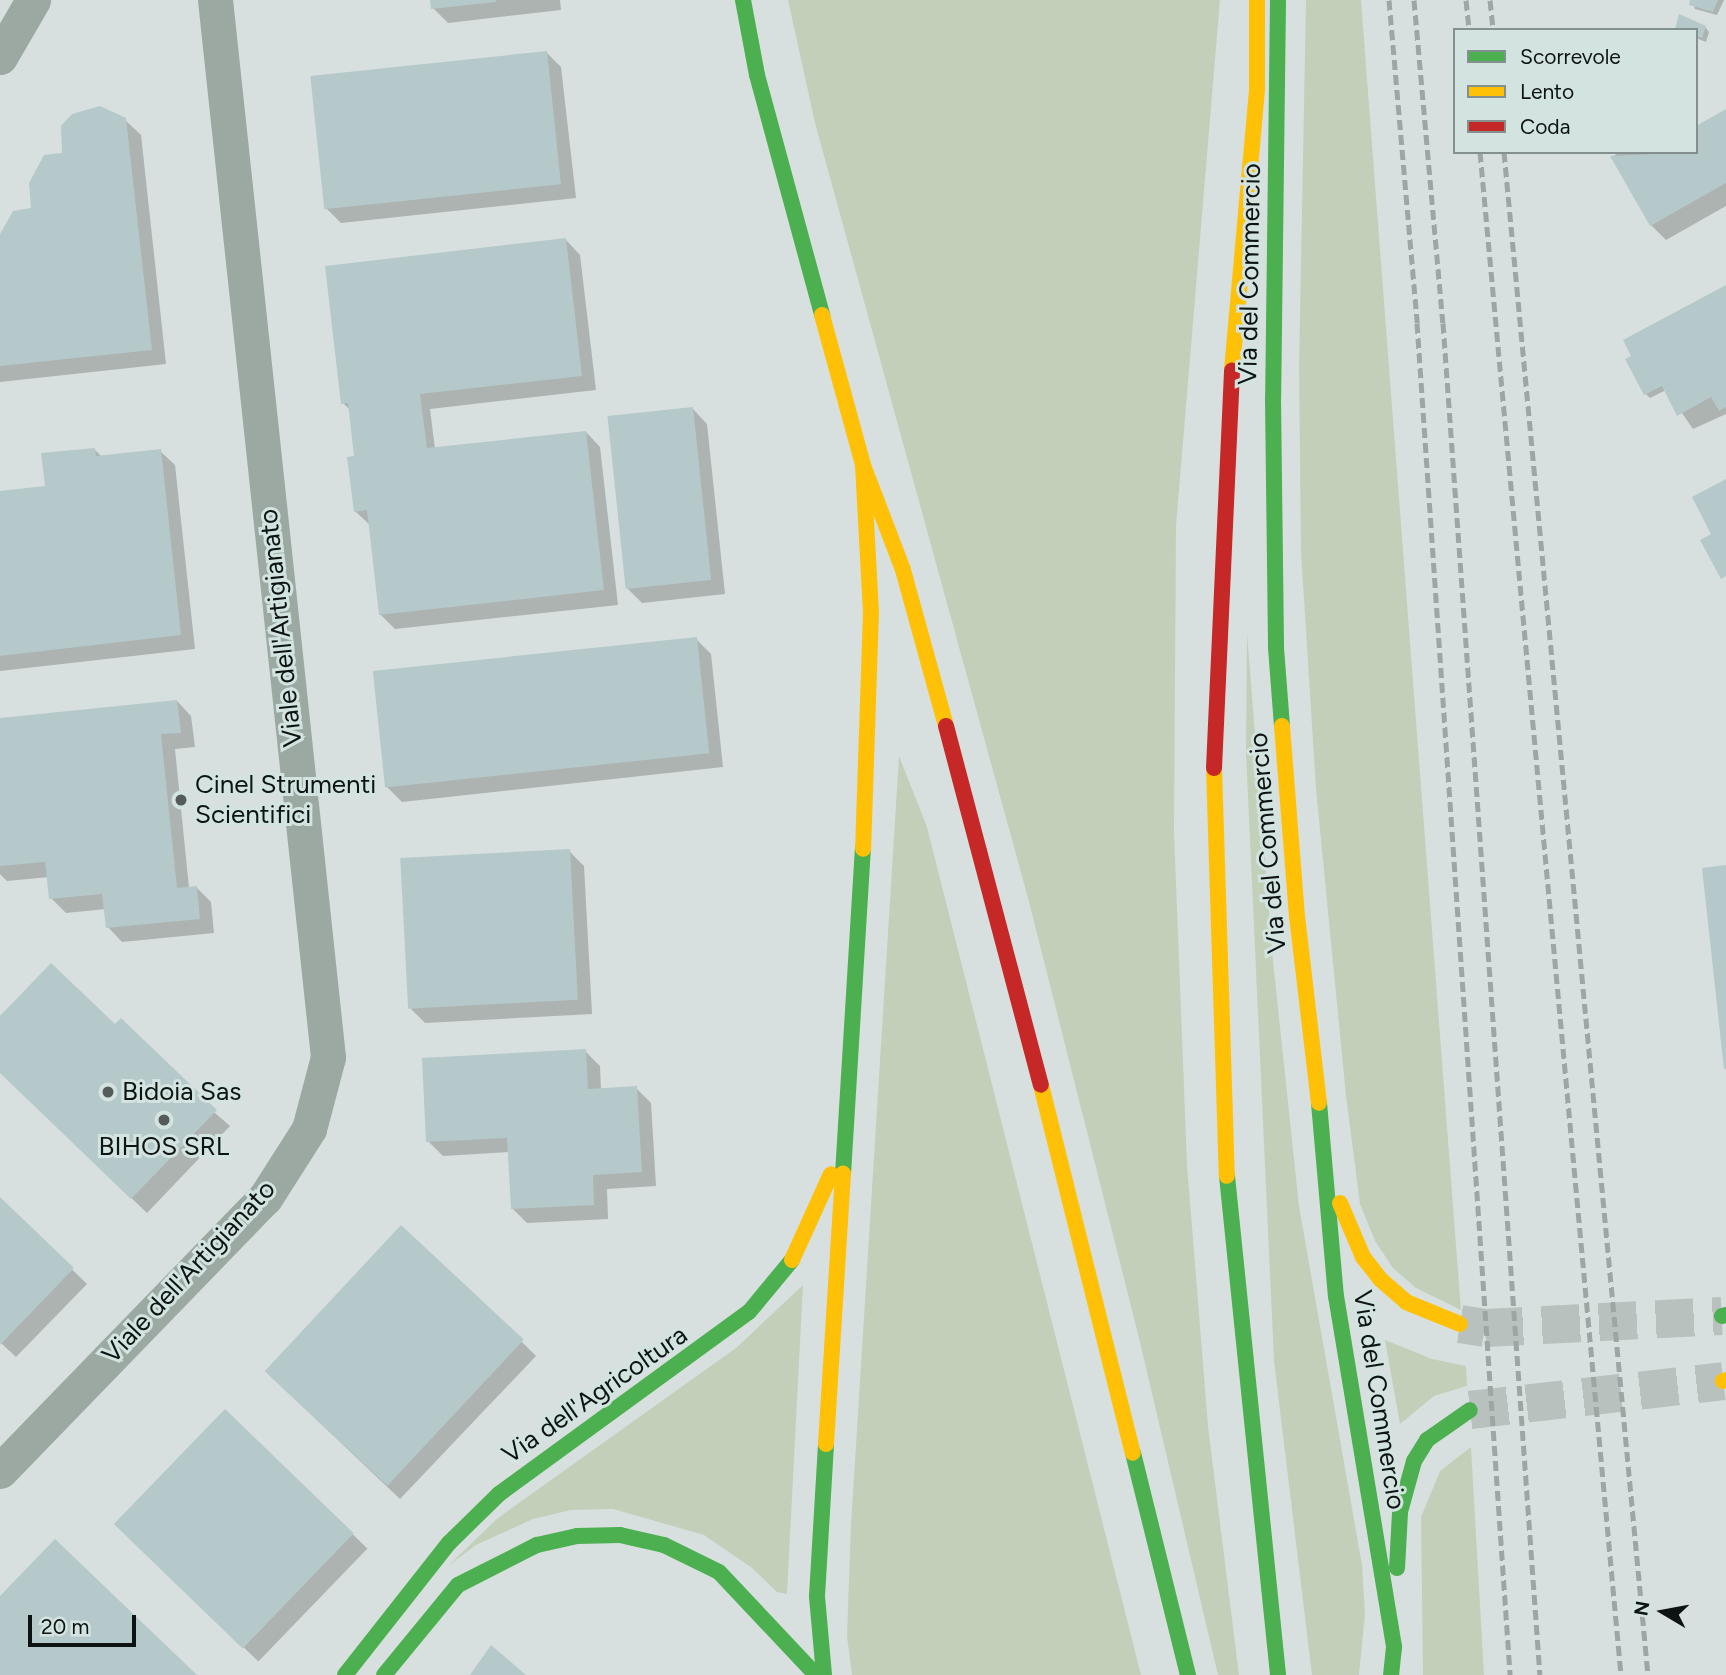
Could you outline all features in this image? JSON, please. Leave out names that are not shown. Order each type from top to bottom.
[{"type":"main road","points":[[743,0],[757,75],[863,465],[903,570],[1110,1352],[1188,1675]]},
{"type":"main road","name":"Via del Commercio","points":[[1257,0],[1257,89],[1233,349],[1213,767],[1222,1088],[1246,1386],[1278,1675]]},
{"type":"main road","name":"Via del Commercio","points":[[1279,0],[1273,400],[1276,648],[1297,916],[1326,1158],[1336,1296],[1394,1647],[1391,1675]]},
{"type":"main road","points":[[824,1675],[817,1596],[870,692],[871,611],[863,465]]},
{"type":"main road","name":"Via dell'Agricoltura","points":[[345,1675],[449,1543],[499,1494],[700,1352],[773,1286],[815,1217],[844,1139]]},
{"type":"main road","points":[[1326,1158],[1349,1227],[1363,1257],[1380,1279],[1406,1302],[1460,1324]]},
{"type":"main road","points":[[1394,1647],[1400,1512],[1414,1461],[1427,1440],[1470,1410]]},
{"type":"main road","points":[[384,1675],[458,1586],[537,1545],[577,1536],[620,1535],[664,1545],[719,1572],[816,1675]]},
{"type":"street","points":[[0,57],[33,0]]},
{"type":"street","name":"Viale dell'Artigianato","points":[[0,1471],[265,1198],[309,1129],[328,1056],[215,0]]},
{"type":"green space","points":[[788,0],[1220,0],[1176,526],[1174,832],[1187,1164],[1208,1426],[1239,1675],[1218,1675],[1139,1338],[1028,898],[815,123]]},
{"type":"green space","points":[[1306,0],[1361,0],[1461,1310],[1416,1288],[1393,1268],[1375,1241],[1360,1204],[1346,1096],[1316,789],[1301,552],[1299,368]]},
{"type":"green space","points":[[1247,633],[1273,961],[1299,1206],[1362,1565],[1365,1614],[1359,1675],[1312,1675],[1274,1361],[1246,753]]},
{"type":"green space","points":[[899,756],[927,827],[1141,1675],[852,1675],[847,1636],[851,1525]]},
{"type":"green space","points":[[803,1285],[787,1594],[777,1592],[752,1568],[704,1535],[613,1509],[571,1510],[533,1519],[476,1545],[448,1566],[498,1518],[736,1348]]},
{"type":"green space","points":[[1385,1340],[1432,1359],[1466,1366],[1467,1386],[1434,1396],[1400,1424]]},
{"type":"green space","points":[[1471,1447],[1484,1675],[1423,1675],[1421,1517],[1440,1471]]},
{"type":"building","points":[[430,0],[496,0],[496,2],[431,9]]},
{"type":"building","points":[[1690,0],[1718,0],[1713,12],[1689,5]]},
{"type":"building","points":[[1679,14],[1706,26],[1702,38],[1698,37],[1698,28],[1675,28]]},
{"type":"building","points":[[547,51],[561,184],[324,209],[310,76]]},
{"type":"building","points":[[100,106],[126,118],[152,350],[0,366],[0,234],[13,211],[31,208],[29,183],[44,155],[62,153],[61,126],[72,114]]},
{"type":"building","points":[[1726,109],[1726,183],[1650,226],[1610,156],[1698,154],[1698,125]]},
{"type":"building","points":[[566,238],[582,376],[420,394],[427,448],[586,431],[604,590],[379,615],[367,510],[354,512],[347,457],[354,456],[348,403],[341,404],[325,266]]},
{"type":"building","points":[[1726,285],[1726,407],[1719,411],[1711,397],[1677,416],[1662,386],[1644,395],[1625,359],[1631,356],[1623,340]]},
{"type":"building","points":[[693,407],[711,580],[626,589],[607,416]]},
{"type":"building","points":[[95,448],[96,456],[161,449],[181,635],[0,656],[0,491],[45,486],[41,453]]},
{"type":"building","points":[[1726,479],[1726,576],[1721,579],[1700,540],[1711,534],[1692,497]]},
{"type":"building","points":[[697,637],[709,753],[385,787],[373,671]]},
{"type":"building","points":[[177,700],[181,733],[161,734],[177,888],[197,886],[200,919],[106,928],[102,894],[49,899],[45,862],[0,866],[0,718]]},
{"type":"building","points":[[570,849],[578,1000],[408,1009],[400,858]]},
{"type":"building","points":[[1726,865],[1726,1069],[1724,1069],[1702,868]]},
{"type":"building","name":"Bidoia Sas","points":[[51,963],[115,1024],[121,1018],[217,1110],[131,1199],[0,1073],[0,1016]]},
{"type":"building","points":[[586,1049],[588,1089],[637,1086],[642,1172],[593,1175],[594,1205],[511,1209],[507,1138],[426,1142],[422,1058]]},
{"type":"building","points":[[0,1197],[74,1268],[0,1345]]},
{"type":"building","points":[[401,1225],[524,1340],[387,1486],[265,1371]]},
{"type":"building","points":[[225,1409],[354,1533],[243,1648],[114,1524]]},
{"type":"building","points":[[55,1539],[197,1675],[0,1675],[0,1596]]},
{"type":"building","points":[[491,1645],[526,1675],[470,1675]]},
{"type":"tunnel","points":[[1460,1324],[1485,1328],[1722,1316]]},
{"type":"tunnel","points":[[1470,1410],[1723,1381]]},
{"type":"railway","points":[[1389,0],[1417,323],[1510,1675]]},
{"type":"railway","points":[[1414,0],[1443,323],[1540,1675]]},
{"type":"railway","points":[[1466,0],[1469,28]]},
{"type":"railway","points":[[1490,0],[1493,28]]},
{"type":"railway","points":[[1480,154],[1621,1675]]},
{"type":"railway","points":[[1504,154],[1648,1675]]},
{"type":"traffic: fast","points":[[743,0],[757,75],[822,315]]},
{"type":"traffic: fast","points":[[1278,0],[1273,399],[1276,648],[1282,726]]},
{"type":"traffic: fast","points":[[843,1174],[863,849]]},
{"type":"traffic: fast","points":[[1319,1103],[1336,1296],[1394,1647],[1391,1675]]},
{"type":"traffic: fast","points":[[1227,1176],[1278,1675]]},
{"type":"traffic: fast","points":[[345,1675],[449,1543],[499,1494],[749,1312],[792,1260]]},
{"type":"traffic: fast","points":[[1722,1316],[1726,1315]]},
{"type":"traffic: fast","points":[[1397,1568],[1400,1512],[1414,1461],[1427,1440],[1470,1410]]},
{"type":"traffic: fast","points":[[824,1675],[817,1596],[826,1444]]},
{"type":"traffic: fast","points":[[1133,1453],[1188,1675]]},
{"type":"traffic: fast","points":[[384,1675],[458,1585],[537,1545],[577,1536],[620,1535],[664,1545],[719,1572],[816,1675]]},
{"type":"traffic: slow","points":[[1232,370],[1257,89],[1257,0]]},
{"type":"traffic: slow","points":[[822,315],[863,465],[871,611],[863,849]]},
{"type":"traffic: slow","points":[[863,465],[903,570],[946,726]]},
{"type":"traffic: slow","points":[[1282,726],[1297,916],[1319,1103]]},
{"type":"traffic: slow","points":[[1214,768],[1227,1176]]},
{"type":"traffic: slow","points":[[1041,1085],[1133,1453]]},
{"type":"traffic: slow","points":[[792,1260],[831,1174]]},
{"type":"traffic: slow","points":[[826,1444],[843,1174]]},
{"type":"traffic: slow","points":[[1340,1203],[1363,1257],[1380,1279],[1406,1302],[1460,1324]]},
{"type":"traffic: jam","points":[[1214,768],[1232,370]]},
{"type":"traffic: jam","points":[[946,726],[1041,1085]]},
{"type":"place","name":"Cinel Strumenti Scientifici","points":[[181,800]]},
{"type":"place","name":"Bidoia Sas","points":[[108,1092]]},
{"type":"place","name":"BIHOS SRL","points":[[164,1120]]}]
